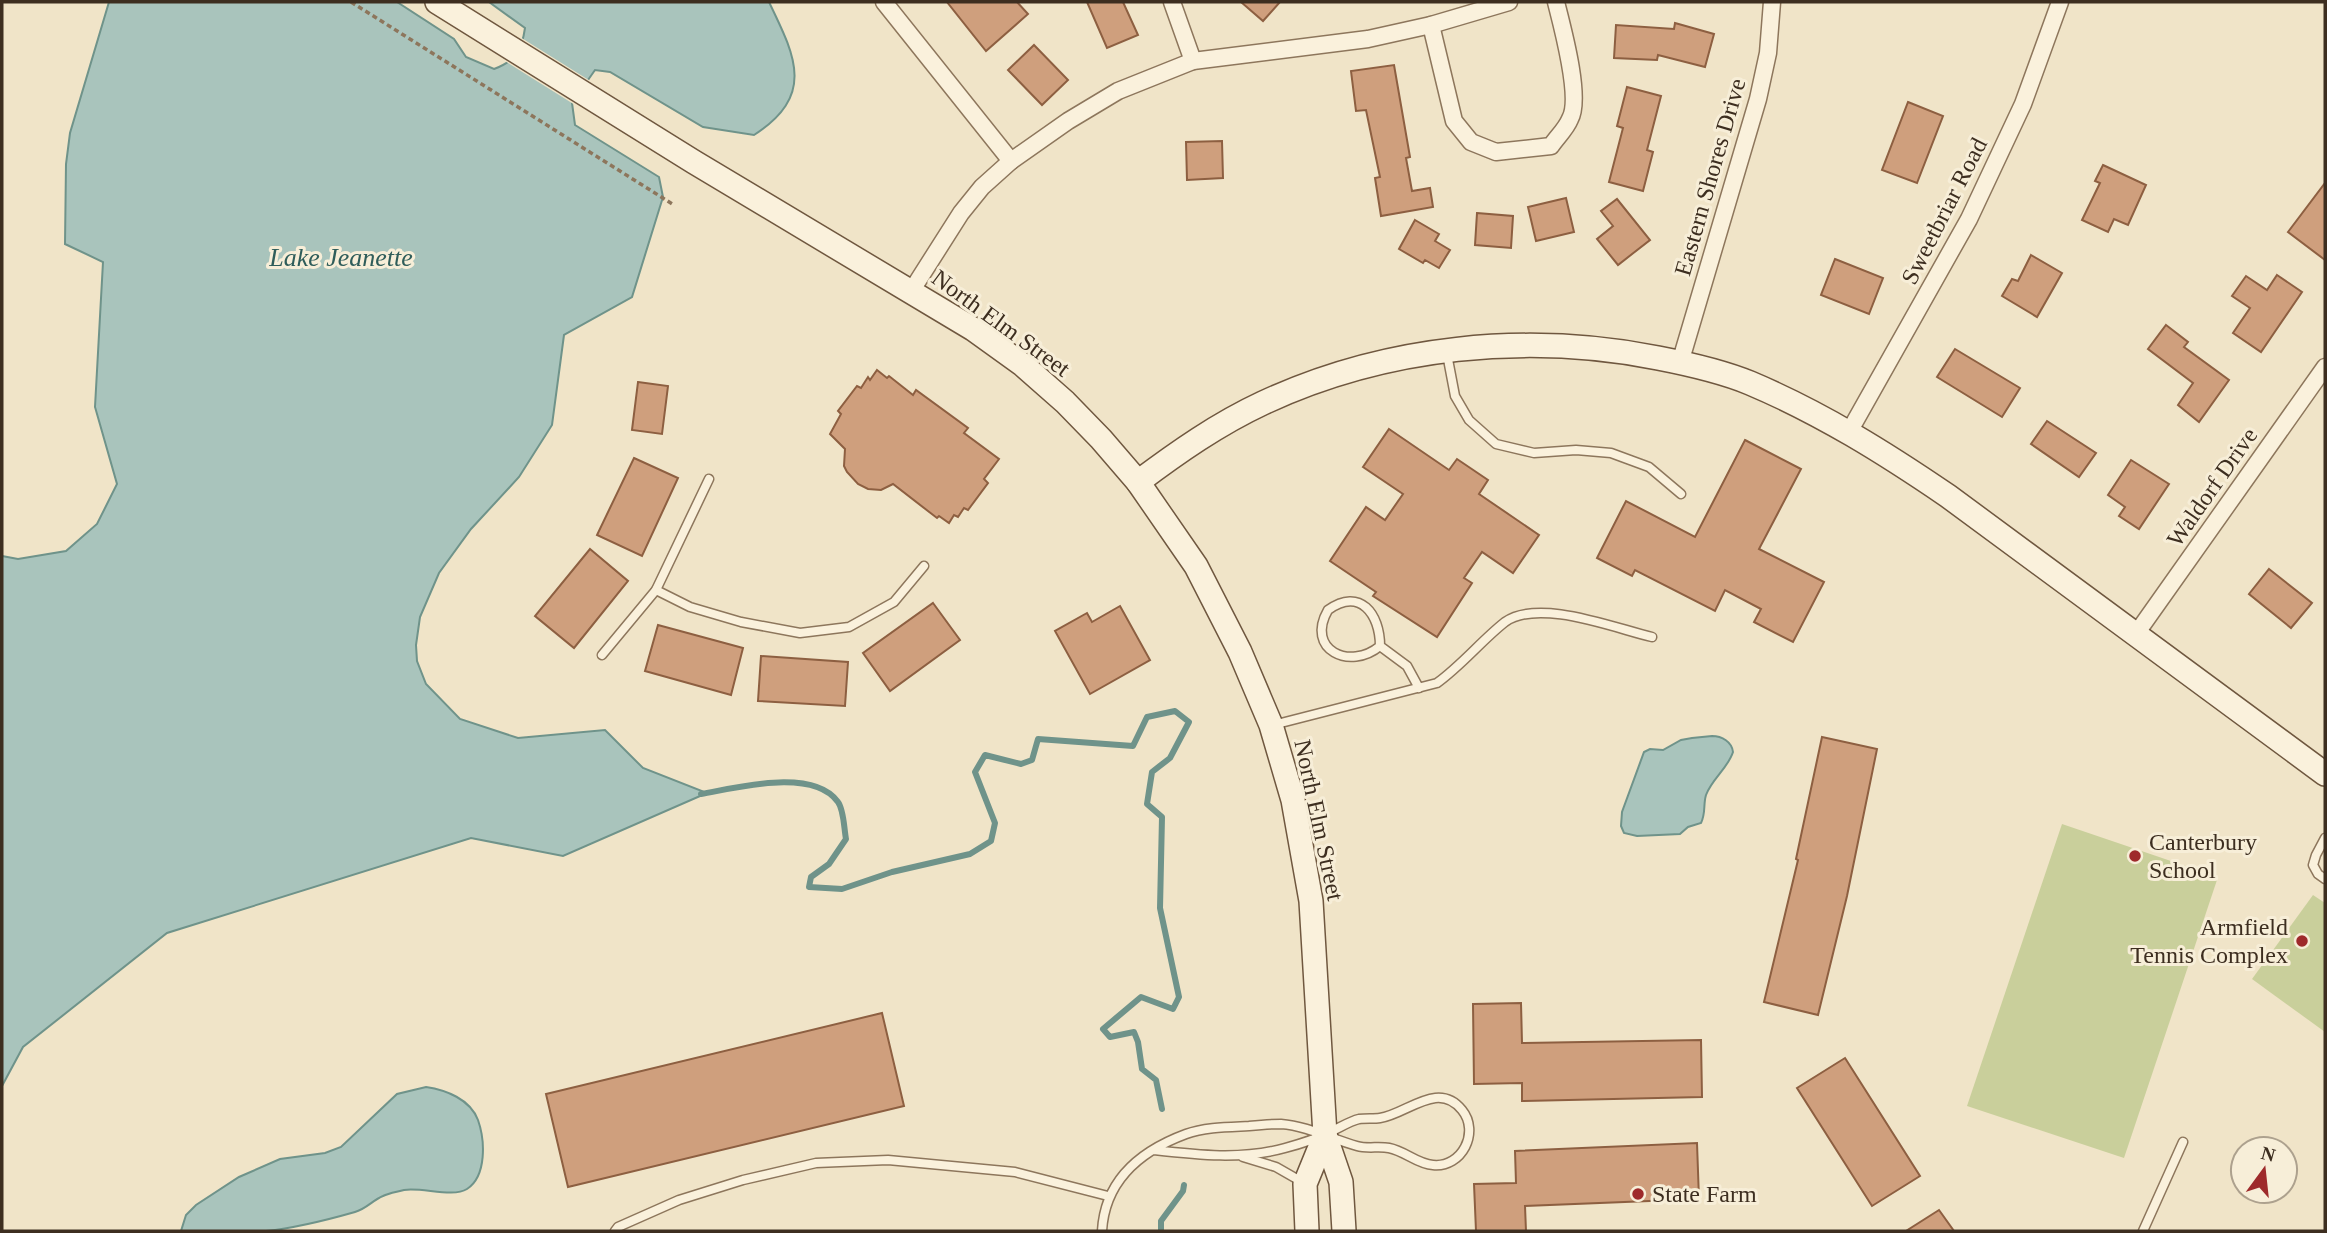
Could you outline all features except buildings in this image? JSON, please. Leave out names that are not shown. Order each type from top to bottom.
[{"type":"main road","name":"North Elm Street","points":[[437,2],[694,162],[912,290],[973,329],[1023,365],[1074,411],[1138,482],[1174,531],[1220,610],[1270,725],[1293,800],[1311,901],[1325,1135],[1341,1182],[1344,1231]]},
{"type":"main road","points":[[1138,482],[1187,446],[1264,402],[1371,365],[1447,351],[1538,345],[1589,347],[1680,363],[1748,382],[1849,432],[1948,496],[2325,774]]},
{"type":"main road","name":"North Elm Street","points":[[1307,1231],[1304,1184],[1325,1135]]},
{"type":"street","points":[[884,2],[1011,161]]},
{"type":"street","points":[[1172,2],[1193,61]]},
{"type":"street","points":[[912,290],[961,213],[982,187],[1011,161],[1068,121],[1118,91],[1193,61],[1368,39],[1431,25],[1509,2]]},
{"type":"street","points":[[1431,25],[1454,121],[1471,142],[1496,152],[1551,146],[1572,117],[1573,85],[1567,44],[1556,2]]},
{"type":"street","name":"Sweetbriar Road","points":[[1849,432],[1969,219],[2023,104],[2060,2]]},
{"type":"street","name":"Eastern Shores Drive","points":[[1680,363],[1758,99],[1768,53],[1767,3]]},
{"type":"street","name":"Waldorf Drive","points":[[2136,634],[2325,367]]},
{"type":"lane","points":[[1447,351],[1455,396],[1469,421],[1496,444],[1534,453],[1576,450],[1611,453],[1648,467],[1681,494]]},
{"type":"lane","points":[[602,655],[656,590],[709,479]]},
{"type":"lane","points":[[656,590],[690,607],[741,622],[800,634],[849,627],[894,601],[924,566]]},
{"type":"lane","points":[[1346,601],[1358,602],[1368,608],[1379,629],[1380,646],[1364,656],[1348,658],[1337,654],[1322,640],[1321,629],[1328,610],[1346,601]]},
{"type":"lane","points":[[1270,725],[1437,683],[1459,667],[1507,621],[1527,613],[1554,612],[1651,637]]},
{"type":"lane","points":[[1380,646],[1407,666],[1419,688]]},
{"type":"lane","points":[[2325,838],[2313,865],[2325,879]]},
{"type":"lane","points":[[1102,1231],[1108,1196],[1119,1178],[1154,1150],[1188,1133],[1282,1124],[1325,1135],[1361,1147],[1386,1147],[1433,1165],[1451,1162],[1458,1157],[1470,1134],[1466,1116],[1461,1109],[1455,1103],[1438,1097],[1421,1101],[1389,1116],[1359,1119],[1325,1135],[1283,1149],[1240,1156]]},
{"type":"lane","points":[[2143,1231],[2183,1142]]},
{"type":"lane","points":[[1154,1150],[1240,1156],[1268,1164],[1304,1184]]},
{"type":"lane","points":[[615,1231],[618,1227],[678,1200],[743,1180],[816,1163],[888,1160],[1015,1172],[1108,1196]]},
{"type":"path","points":[[351,2],[674,205]]},
{"type":"green space","points":[[2062,824],[2218,877],[2124,1158],[1967,1106]]},
{"type":"green space","name":"Armfield Tennis Complex","points":[[2313,895],[2325,903],[2325,1032],[2252,979]]},
{"type":"water","name":"Lake Jeanette","points":[[109,2],[397,2],[454,39],[466,57],[494,69],[508,62],[517,53],[525,28],[489,2],[769,2],[792,57],[793,90],[786,105],[774,120],[754,135],[703,127],[610,72],[595,70],[572,103],[575,125],[659,177],[663,197],[632,297],[564,335],[552,425],[519,477],[471,529],[439,573],[420,617],[416,645],[417,661],[426,684],[460,719],[518,738],[605,730],[643,768],[707,793],[563,856],[471,838],[167,933],[23,1047],[2,1086],[2,556],[18,559],[66,551],[97,524],[117,484],[95,407],[103,262],[65,244],[66,164],[70,133]]},
{"type":"water","points":[[1712,736],[1726,740],[1733,752],[1706,795],[1701,823],[1688,827],[1680,834],[1637,836],[1624,833],[1621,826],[1622,812],[1644,752],[1650,749],[1663,750],[1681,740]]},
{"type":"water","points":[[426,1087],[457,1097],[469,1106],[478,1120],[483,1157],[478,1176],[467,1189],[454,1193],[404,1190],[390,1193],[355,1212],[277,1230],[181,1231],[186,1215],[196,1205],[239,1177],[280,1159],[325,1153],[341,1147],[397,1094]]},
{"type":"pier","points":[[520,37],[592,82],[575,105],[505,61],[518,48]]},
{"type":"waterway","points":[[701,794],[773,783],[811,785],[826,791],[840,805],[846,839],[829,864],[811,877],[809,887],[842,889],[892,872],[970,854],[991,841],[995,823],[975,772],[985,755],[1021,764],[1032,760],[1038,739],[1133,746],[1147,717],[1175,711],[1189,722],[1170,758],[1152,772],[1147,804],[1162,817],[1160,908],[1179,997],[1173,1009],[1141,997],[1103,1029],[1110,1037],[1134,1032],[1142,1069],[1156,1080],[1162,1109]]},
{"type":"waterway","points":[[1161,1231],[1161,1221],[1183,1191],[1184,1185]]},
{"type":"place","name":"Canterbury School","points":[[2135,856]]},
{"type":"place","name":"Armfield Tennis Complex","points":[[2302,941]]},
{"type":"place","name":"State Farm","points":[[1638,1194]]}]
